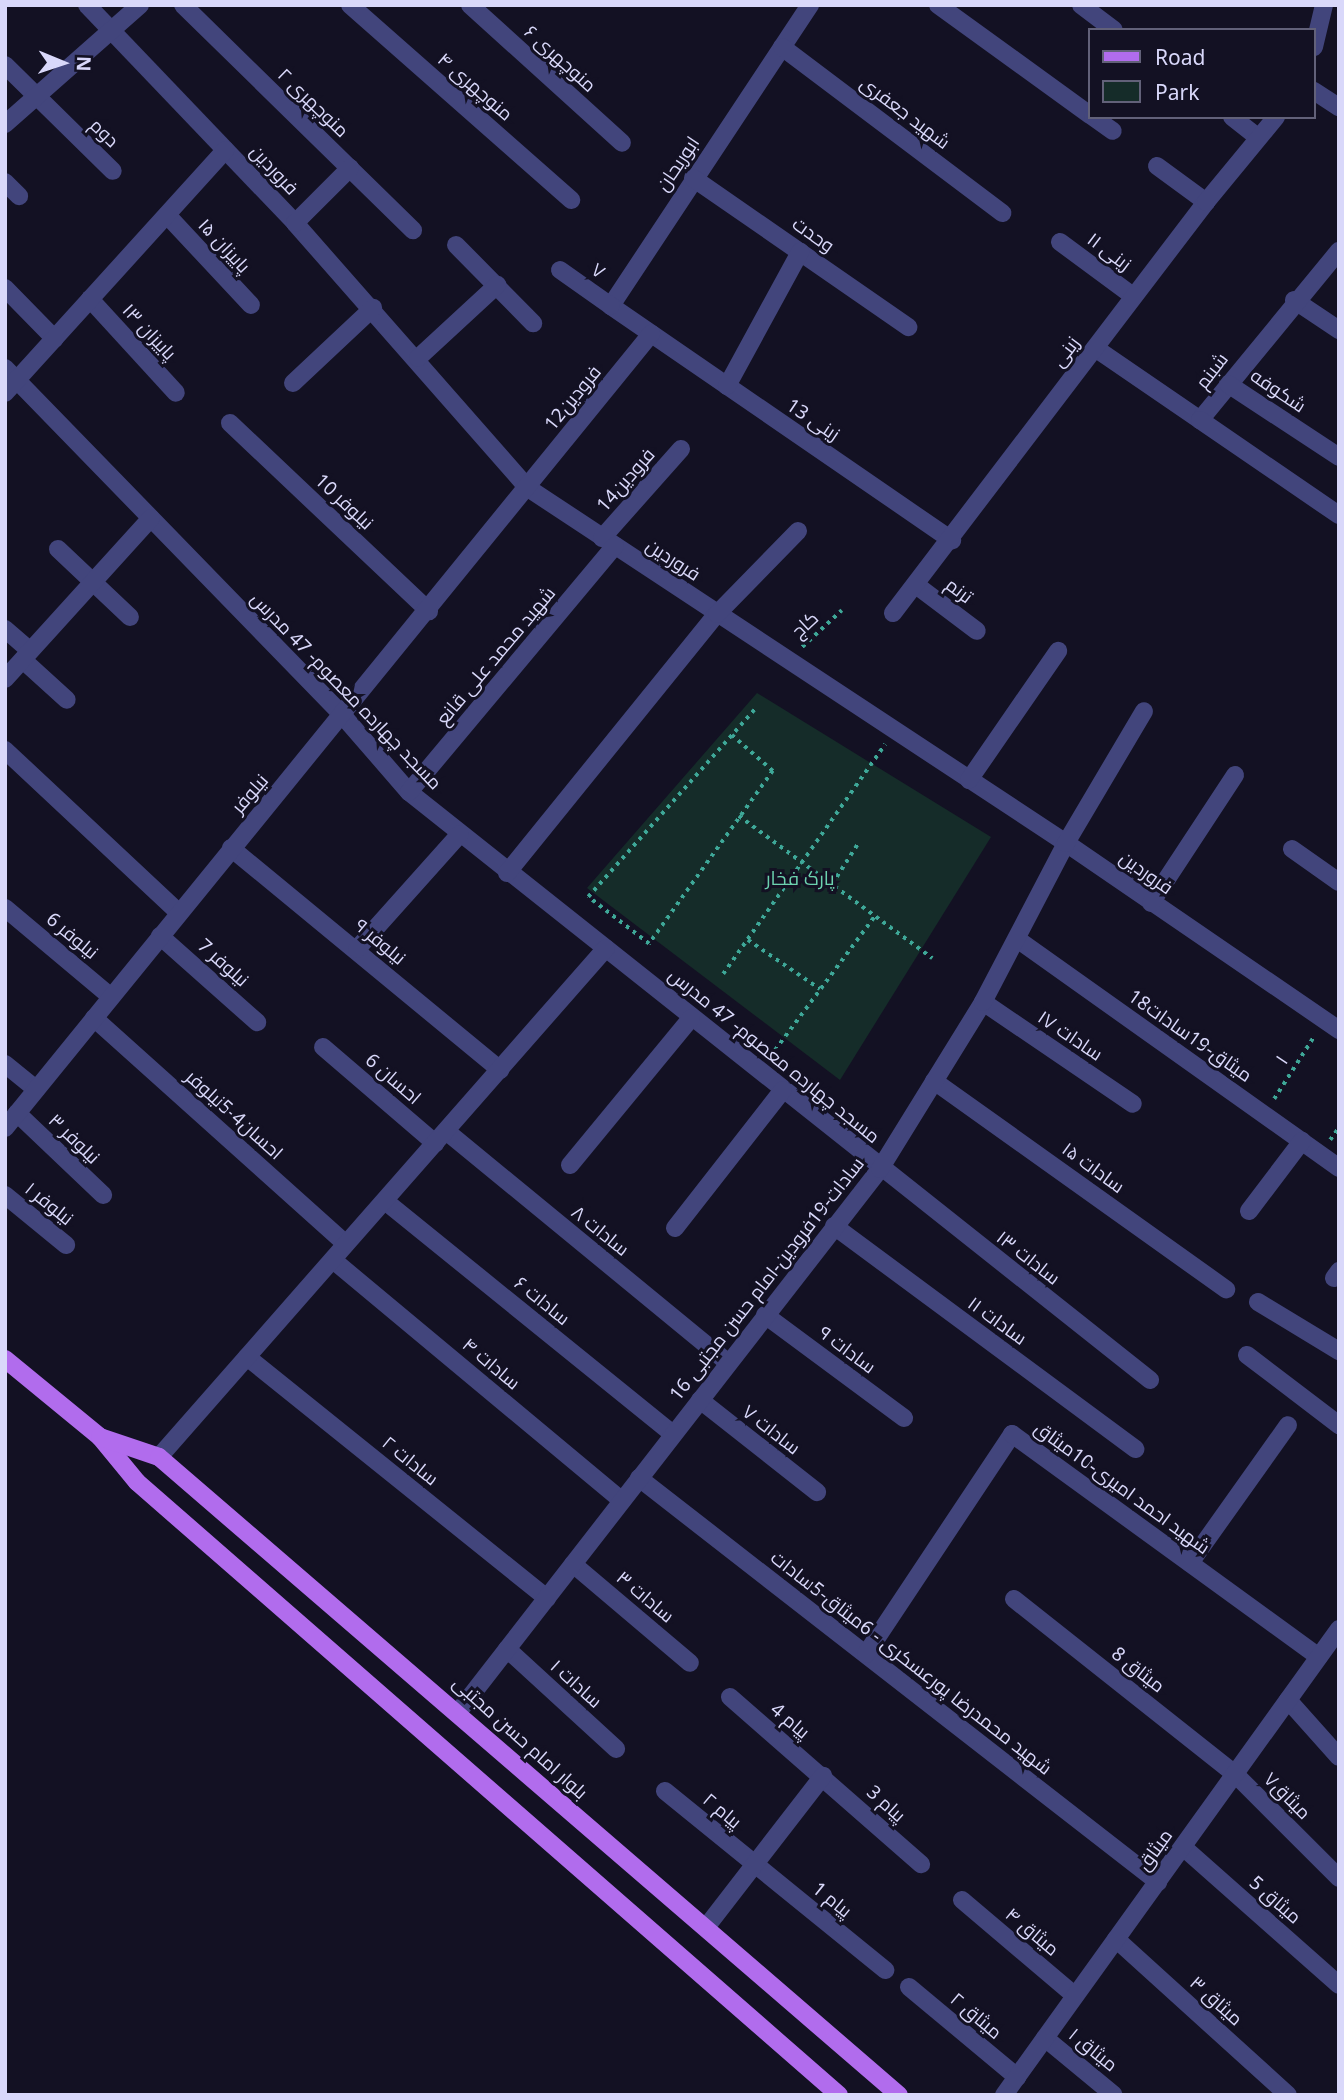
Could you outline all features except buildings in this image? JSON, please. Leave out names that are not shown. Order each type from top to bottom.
[{"type":"main road","name":"بلوار امام حسن مجتبی","points":[[5,1359],[100,1437],[137,1482],[839,2095]]},
{"type":"main road","name":"بلوار امام حسن مجتبی","points":[[100,1437],[159,1457],[459,1711],[898,2095]]},
{"type":"street","name":"فروردین","points":[[87,5],[373,308],[528,488],[1066,843],[1331,1026]]},
{"type":"street","points":[[5,124],[140,5]]},
{"type":"street","name":"منوچهری ۲","points":[[183,5],[413,230]]},
{"type":"street","name":"منوچهری ۴","points":[[350,5],[571,200]]},
{"type":"street","name":"منوچهری ۶","points":[[470,5],[622,144]]},
{"type":"street","name":"ابوریحان","points":[[611,306],[693,178],[810,5]]},
{"type":"street","points":[[938,5],[1088,113]]},
{"type":"street","points":[[1080,5],[1111,28]]},
{"type":"street","points":[[1316,39],[1324,5]]},
{"type":"street","name":"شهید جعفری","points":[[782,47],[1003,213]]},
{"type":"street","name":"دوم","points":[[5,65],[113,171]]},
{"type":"street","points":[[1316,92],[1339,107]]},
{"type":"street","points":[[1096,119],[1113,131]]},
{"type":"street","points":[[1235,119],[1258,137]]},
{"type":"street","name":"زینی","points":[[893,613],[952,540],[1133,296],[1274,119]]},
{"type":"street","points":[[9,381],[55,339],[225,150]]},
{"type":"street","points":[[1157,166],[1206,202]]},
{"type":"street","points":[[295,223],[349,168]]},
{"type":"street","name":"وحدت","points":[[693,178],[908,327]]},
{"type":"street","points":[[5,183],[19,196]]},
{"type":"street","name":"پاییزان ۱۵","points":[[167,215],[251,305]]},
{"type":"street","name":"زینی ۱۱","points":[[1060,242],[1133,296]]},
{"type":"street","points":[[456,245],[533,323]]},
{"type":"street","name":"شبنم","points":[[1095,348],[1200,420],[1294,300],[1339,251]]},
{"type":"street","points":[[727,386],[800,252]]},
{"type":"street","name":"۷","points":[[560,270],[611,306]]},
{"type":"street","points":[[418,358],[497,285]]},
{"type":"street","points":[[5,288],[55,339]]},
{"type":"street","name":"پاییزان ۱۳","points":[[90,299],[176,393]]},
{"type":"street","points":[[1294,300],[1339,330]]},
{"type":"street","points":[[611,306],[651,334]]},
{"type":"street","points":[[293,383],[373,308]]},
{"type":"street","name":"زینی 13","points":[[651,334],[952,540]]},
{"type":"street","name":"12فرودین","points":[[528,488],[651,334]]},
{"type":"street","name":"مسجد چهارده معصوم- 47 مدرس","points":[[9,381],[151,518],[344,717],[409,792],[880,1169]]},
{"type":"street","name":"شکوفه","points":[[1228,384],[1339,457]]},
{"type":"street","points":[[1200,420],[1339,515]]},
{"type":"street","name":"نیلوفر 10","points":[[230,423],[429,611]]},
{"type":"street","name":"14فرودین","points":[[609,542],[681,449]]},
{"type":"street","name":"نیلوفر","points":[[5,1128],[231,848],[344,717],[528,488]]},
{"type":"street","points":[[5,680],[151,518]]},
{"type":"street","points":[[507,873],[717,614],[798,531]]},
{"type":"street","name":"شهید محمد علی قانع","points":[[409,792],[609,542]]},
{"type":"street","points":[[58,549],[130,617]]},
{"type":"street","name":"ترنم","points":[[916,585],[977,631]]},
{"type":"street","points":[[5,629],[67,700]]},
{"type":"street","points":[[969,780],[1058,651]]},
{"type":"street","name":"سادات-19فرودین-امام حسن مجتبی 16","points":[[459,1711],[880,1169],[984,1002],[1066,843],[1144,711]]},
{"type":"street","points":[[5,750],[179,913]]},
{"type":"street","points":[[1151,903],[1234,775]]},
{"type":"street","points":[[357,949],[460,834]]},
{"type":"street","name":"نیلوفر ۹","points":[[231,848],[357,949],[500,1070]]},
{"type":"street","points":[[1292,849],[1339,882]]},
{"type":"street","name":"نیلوفر 6","points":[[5,908],[111,997]]},
{"type":"street","name":"نیلوفر 7","points":[[160,936],[257,1022]]},
{"type":"street","name":"18میثاق-19سادات","points":[[1017,939],[1339,1168]]},
{"type":"street","points":[[159,1457],[606,948]]},
{"type":"street","name":"سادات ۱۷","points":[[984,1002],[1133,1104]]},
{"type":"street","name":"احسان4-5نیلوفر","points":[[94,1018],[346,1244]]},
{"type":"street","points":[[570,1166],[691,1018]]},
{"type":"street","name":"احسان 6","points":[[323,1047],[440,1137]]},
{"type":"street","points":[[5,1064],[36,1089]]},
{"type":"street","name":"سادات ۱۵","points":[[934,1081],[1226,1289]]},
{"type":"street","points":[[675,1228],[783,1090]]},
{"type":"street","name":"نیلوفر ۳","points":[[17,1113],[103,1195]]},
{"type":"street","name":"سادات ۸","points":[[440,1137],[728,1363]]},
{"type":"street","points":[[1249,1211],[1302,1141]]},
{"type":"street","name":"سادات ۱۳","points":[[880,1169],[1150,1380]]},
{"type":"street","name":"نیلوفر ۱","points":[[5,1195],[66,1245]]},
{"type":"street","name":"سادات ۶","points":[[384,1201],[673,1434]]},
{"type":"street","name":"سادات ۱۱","points":[[834,1226],[1135,1449]]},
{"type":"street","name":"سادات ۴","points":[[332,1260],[622,1501]]},
{"type":"street","points":[[1258,1301],[1339,1351]]},
{"type":"street","name":"سادات ۹","points":[[765,1315],[904,1418]]},
{"type":"street","points":[[1247,1355],[1339,1425]]},
{"type":"street","name":"سادات ۲","points":[[247,1357],[547,1598]]},
{"type":"street","name":"سادات ۷","points":[[700,1400],[817,1492]]},
{"type":"street","points":[[1190,1563],[1288,1425]]},
{"type":"street","name":"شهید احمد امیری-10میثاق","points":[[866,1654],[1012,1434],[1319,1657]]},
{"type":"street","name":"شهید محمدرضا پورعسکری - 6میثاق-5سادات","points":[[639,1478],[1158,1882]]},
{"type":"street","name":"سادات ۳","points":[[573,1564],[690,1663]]},
{"type":"street","name":"میثاق 8","points":[[1014,1599],[1235,1774]]},
{"type":"street","name":"میثاق","points":[[1004,2095],[1338,1633]]},
{"type":"street","name":"سادات ‍‍۱","points":[[507,1650],[616,1749]]},
{"type":"street","name":"پیام 4","points":[[730,1698],[822,1776]]},
{"type":"street","points":[[1288,1700],[1339,1757]]},
{"type":"street","name":"میثاق۷","points":[[1235,1774],[1339,1878]]},
{"type":"street","points":[[706,1926],[752,1863],[822,1776]]},
{"type":"street","name":"پیام 3","points":[[822,1776],[921,1864]]},
{"type":"street","name":"پیام ۲","points":[[664,1791],[752,1863]]},
{"type":"street","name":"میثاق 5","points":[[1182,1847],[1339,1985]]},
{"type":"street","name":"پیام 1","points":[[752,1863],[885,1970]]},
{"type":"street","name":"میثاق ۴","points":[[962,1900],[1075,1996]]},
{"type":"street","name":"میثاق ۳","points":[[1116,1939],[1289,2095]]},
{"type":"street","name":"میثاق ۲","points":[[909,1987],[1017,2077]]},
{"type":"street","name":"میثاق ۱","points":[[1045,2038],[1114,2095]]},
{"type":"street","points":[[803,2062],[823,2095]]},
{"type":"path","name":"کاج","points":[[788,661],[842,610]]},
{"type":"path","points":[[732,736],[773,771],[649,943],[588,897],[756,708]]},
{"type":"path","points":[[723,974],[895,731]]},
{"type":"path","points":[[739,816],[932,958]]},
{"type":"path","points":[[832,884],[859,842]]},
{"type":"path","points":[[775,1050],[875,916]]},
{"type":"path","points":[[748,940],[820,989]]},
{"type":"path","name":"۱","points":[[1264,1113],[1331,1026]]},
{"type":"green space","name":"پارک فخار","points":[[757,693],[991,837],[840,1080],[587,888]]}]
